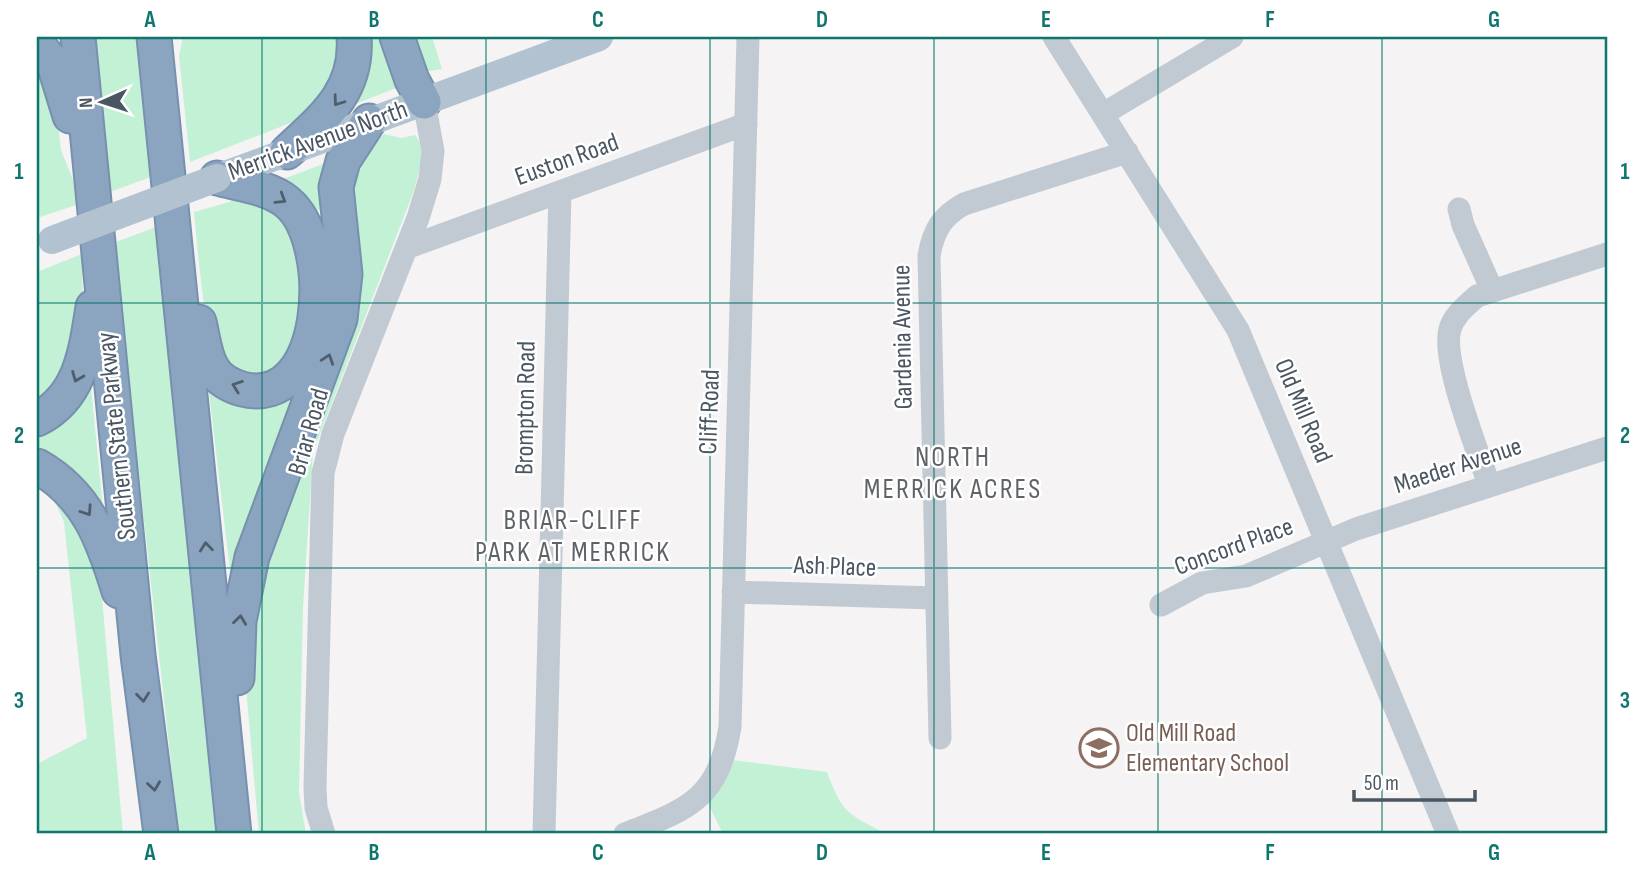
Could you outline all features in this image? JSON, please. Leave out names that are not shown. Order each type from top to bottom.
[{"type":"highway","name":"Southern State Parkway","points":[[78,37],[138,655],[161,834]]},
{"type":"highway","points":[[154,37],[234,834]]},
{"type":"highway","points":[[166,160],[174,37]]},
{"type":"highway","points":[[287,152],[344,94],[354,62],[354,37]]},
{"type":"highway","points":[[397,37],[412,80],[424,102]]},
{"type":"highway","points":[[37,44],[48,55],[59,75],[93,192]]},
{"type":"highway","points":[[234,834],[242,750],[237,676],[242,600],[260,533],[323,374],[340,319],[345,274],[335,187],[343,161],[369,121]]},
{"type":"highway","points":[[174,228],[205,349],[216,374],[233,386],[249,390],[272,388],[286,379],[304,357],[314,323],[317,280],[312,243],[304,222],[286,201],[262,190],[217,178]]},
{"type":"highway","points":[[37,419],[64,399],[78,378],[100,263]]},
{"type":"highway","points":[[37,466],[69,488],[94,522],[138,655]]},
{"type":"main road","name":"Merrick Avenue North","points":[[42,242],[599,37]]},
{"type":"street","name":"Cliff Road","points":[[625,834],[674,815],[711,785],[725,759],[730,727],[748,37]]},
{"type":"street","name":"Old Mill Road","points":[[1054,37],[1238,330],[1448,834]]},
{"type":"street","points":[[1103,114],[1232,37]]},
{"type":"street","name":"Briar Road","points":[[324,834],[316,808],[315,787],[323,473],[333,434],[406,248],[430,179],[433,151],[424,102]]},
{"type":"street","name":"Euston Road","points":[[406,248],[746,124]]},
{"type":"street","name":"Gardenia Avenue","points":[[940,738],[929,256],[932,238],[950,212],[964,204],[1127,152]]},
{"type":"street","name":"Brompton Road","points":[[544,834],[560,192]]},
{"type":"street","points":[[1459,209],[1463,225],[1492,290]]},
{"type":"street","points":[[1489,485],[1448,346],[1450,328],[1460,310],[1477,296],[1607,254]]},
{"type":"street","name":"Maeder Avenue","points":[[1327,542],[1356,529],[1607,448]]},
{"type":"street","name":"Concord Place","points":[[1161,605],[1202,583],[1246,576],[1327,542]]},
{"type":"street","name":"Ash Place","points":[[733,592],[935,598]]},
{"type":"green space","points":[[92,37],[137,37],[151,177],[107,193]]},
{"type":"green space","points":[[183,37],[346,37],[329,95],[293,122],[190,162],[179,56]]},
{"type":"green space","points":[[365,37],[387,37],[399,87],[342,109]]},
{"type":"green space","points":[[406,37],[432,37],[442,69],[423,72]]},
{"type":"green space","points":[[37,55],[54,92],[61,150],[73,180],[76,205],[37,218]]},
{"type":"green space","points":[[384,134],[401,138],[415,135],[421,148],[421,163],[413,193],[313,452],[303,607],[299,793],[306,834],[259,834],[246,688],[248,625],[345,189],[369,150]]},
{"type":"green space","points":[[331,161],[325,291],[321,209],[310,213],[278,181]]},
{"type":"green space","points":[[243,198],[269,204],[301,234],[305,320],[274,376],[240,375],[222,367],[216,358],[206,319],[194,212]]},
{"type":"green space","points":[[159,226],[220,834],[179,834],[113,243]]},
{"type":"green space","points":[[82,254],[83,310],[75,363],[37,410],[37,272]]},
{"type":"green space","points":[[207,375],[309,385],[233,596]]},
{"type":"green space","points":[[83,383],[91,387],[104,519],[45,452],[37,449],[37,425]]},
{"type":"green space","points":[[44,477],[97,542],[123,834],[37,834],[37,764],[87,738],[64,522]]},
{"type":"green space","points":[[725,759],[827,772],[838,797],[848,811],[886,834],[723,834],[703,793]]},
{"type":"place","name":"Old Mill Road Elementary School","points":[[1099,748]]},
{"type":"district","name":"NORTH MERRICK ACRES","points":[[953,473]]},
{"type":"district","name":"BRIAR-CLIFF PARK AT MERRICK","points":[[573,536]]}]
